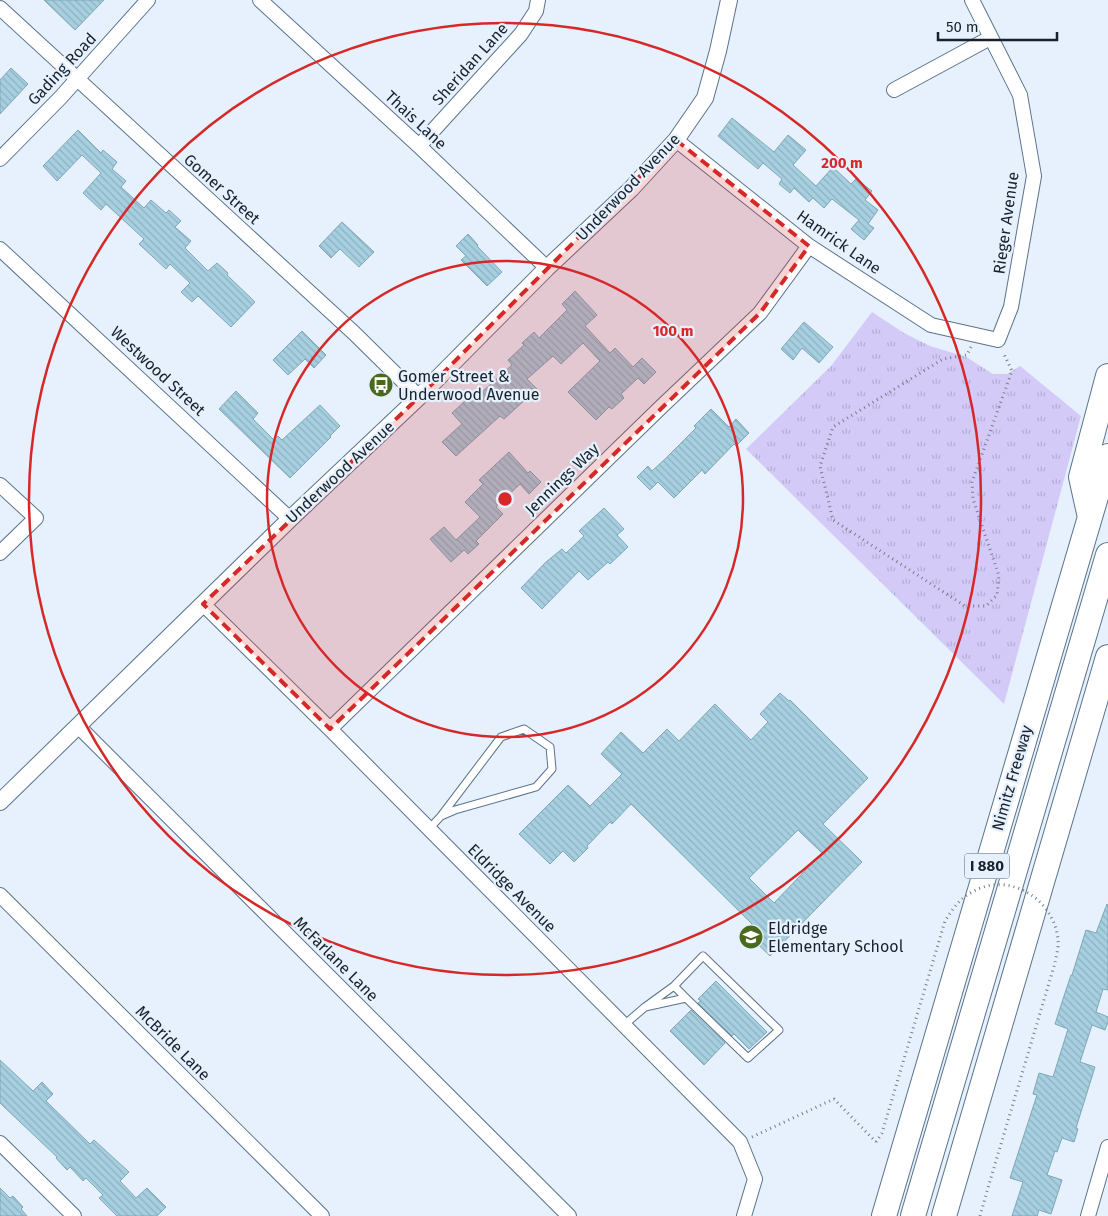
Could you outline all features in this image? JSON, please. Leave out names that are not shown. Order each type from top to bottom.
[{"type":"highway","points":[[1089,516],[1081,477],[1108,376]]},
{"type":"highway","name":"Nimitz Freeway","points":[[884,1216],[1108,456]]},
{"type":"highway","name":"I 880","points":[[913,1216],[1108,555]]},
{"type":"highway","points":[[944,1216],[1108,657]]},
{"type":"highway","points":[[1087,727],[1108,696]]},
{"type":"street","name":"Gading Road","points":[[0,159],[77,79],[148,0]]},
{"type":"street","name":"Thais Lane","points":[[260,0],[419,146],[547,268]]},
{"type":"street","name":"Sheridan Lane","points":[[419,146],[521,34],[536,11],[538,0]]},
{"type":"street","name":"Underwood Avenue","points":[[0,802],[290,518],[419,398],[547,268],[630,189],[676,140],[705,98],[729,0]]},
{"type":"street","name":"Rieger Avenue","points":[[972,0],[1020,95],[1034,176],[1011,307],[998,340]]},
{"type":"street","name":"Gomer Street","points":[[0,8],[354,332],[419,398]]},
{"type":"street","points":[[894,90],[990,38]]},
{"type":"street","name":"Hamrick Lane","points":[[676,140],[809,246],[932,325],[998,340]]},
{"type":"street","name":"Jennings Way","points":[[330,729],[653,414],[760,313],[809,246]]},
{"type":"street","name":"Westwood Street","points":[[0,250],[290,518]]},
{"type":"street","points":[[0,484],[36,518],[0,553]]},
{"type":"street","name":"Eldridge Avenue","points":[[203,604],[330,729],[740,1142],[755,1179],[744,1216]]},
{"type":"street","name":"McFarlane Lane","points":[[78,726],[569,1216]]},
{"type":"street","name":"McBride Lane","points":[[0,895],[322,1216]]},
{"type":"street","points":[[0,1143],[74,1216]]},
{"type":"street","points":[[1088,1216],[1108,1147]]},
{"type":"lane","points":[[429,829],[441,816],[500,737],[524,729],[550,747],[552,768],[536,787],[455,810],[441,816]]},
{"type":"lane","points":[[624,1025],[674,986],[703,956],[779,1030],[748,1058],[674,986]]},
{"type":"lane","points":[[645,1007],[686,998]]},
{"type":"path","points":[[977,336],[967,355],[943,359],[833,427],[820,466],[832,520],[965,606],[986,606],[997,595],[1000,576],[973,499],[972,482],[1012,371],[998,340]]},
{"type":"path","points":[[740,1142],[834,1099],[876,1142],[882,1133],[945,921],[956,904],[975,890],[993,885],[1016,887],[1031,894],[1044,906],[1054,923],[1058,941],[1056,963],[980,1216]]},
{"type":"highlighted area","points":[[676,140],[809,246],[760,313],[330,729],[203,604],[419,397]]},
{"type":"green space","points":[[872,312],[904,333],[930,346],[966,357],[993,374],[1007,374],[1020,366],[1081,416],[1004,704],[746,449],[831,366]]},
{"type":"building","points":[[44,0],[104,0],[75,30]]},
{"type":"building","points":[[11,68],[28,84],[0,114],[0,80]]},
{"type":"building","points":[[732,118],[774,152],[788,135],[806,150],[793,165],[816,186],[833,167],[851,184],[856,179],[872,191],[865,200],[878,210],[868,224],[874,228],[864,240],[851,229],[859,220],[832,199],[824,208],[813,198],[809,202],[794,188],[790,193],[779,184],[782,179],[763,163],[758,169],[718,136]]},
{"type":"building","points":[[78,130],[101,153],[103,150],[117,162],[112,169],[126,181],[121,187],[144,208],[151,200],[166,213],[169,210],[181,221],[175,227],[191,241],[185,248],[208,271],[217,263],[255,302],[231,327],[198,296],[192,302],[181,292],[190,283],[170,264],[166,269],[139,244],[144,239],[106,204],[101,210],[83,193],[101,173],[82,155],[57,181],[43,166]]},
{"type":"building","points":[[342,222],[374,252],[359,267],[340,249],[331,258],[319,246]]},
{"type":"building","points":[[468,234],[502,272],[487,286],[461,260],[466,256],[456,246]]},
{"type":"building","points":[[575,291],[597,315],[585,326],[610,353],[615,348],[633,367],[642,358],[656,372],[644,384],[638,378],[621,394],[624,398],[612,409],[609,407],[596,420],[568,392],[600,361],[583,343],[561,364],[553,356],[527,379],[537,389],[504,419],[500,416],[456,456],[442,442],[462,424],[452,413],[478,389],[481,393],[512,365],[508,360],[524,345],[522,343],[534,332],[539,338],[567,310],[562,304]]},
{"type":"building","points":[[804,322],[833,347],[819,363],[802,348],[793,360],[781,349]]},
{"type":"building","points":[[302,331],[326,355],[314,368],[305,359],[288,375],[273,360]]},
{"type":"building","points":[[236,391],[258,413],[253,419],[274,440],[278,436],[282,440],[320,405],[340,426],[290,478],[219,409]]},
{"type":"building","points":[[711,409],[729,427],[736,419],[749,433],[736,446],[734,444],[705,474],[702,470],[674,498],[658,482],[650,490],[637,477],[648,466],[652,471],[696,428],[694,426]]},
{"type":"building","points":[[509,452],[528,473],[530,471],[541,482],[529,494],[520,484],[496,507],[503,514],[476,541],[479,544],[468,554],[464,550],[451,562],[430,539],[444,527],[456,540],[480,517],[465,502],[483,484],[479,480]]},
{"type":"building","points":[[604,508],[624,529],[617,535],[628,547],[610,564],[608,562],[588,580],[579,571],[542,609],[521,588],[546,562],[562,549],[566,553],[584,536],[579,531]]},
{"type":"building","points":[[780,693],[790,700],[868,778],[823,824],[862,862],[770,956],[745,932],[752,924],[631,804],[612,824],[610,822],[574,862],[563,851],[550,864],[519,834],[568,785],[590,806],[622,774],[601,754],[621,732],[643,753],[667,729],[679,741],[715,704],[751,740],[768,722],[760,714]],"holes":[[[798,830],[822,853],[774,903],[749,878]]]},
{"type":"building","points":[[1107,904],[1108,990],[1103,989],[1096,1012],[1108,1017],[1108,1022],[1105,1030],[1092,1025],[1080,1062],[1095,1067],[1076,1128],[1078,1129],[1074,1142],[1062,1138],[1057,1152],[1055,1151],[1047,1175],[1062,1180],[1051,1214],[1039,1210],[1037,1216],[1012,1216],[1023,1182],[1010,1178],[1037,1095],[1033,1094],[1039,1073],[1053,1077],[1068,1029],[1055,1024],[1086,930],[1096,933]]},
{"type":"building","points":[[716,981],[767,1032],[749,1049],[734,1034],[732,1036],[698,1003],[701,1001],[698,999]]},
{"type":"building","points":[[691,1010],[725,1043],[704,1065],[670,1031]]},
{"type":"building","points":[[0,1060],[33,1091],[42,1082],[53,1094],[46,1101],[90,1144],[94,1140],[129,1172],[120,1181],[136,1198],[147,1188],[166,1207],[157,1216],[117,1216],[99,1198],[103,1195],[86,1178],[83,1181],[70,1167],[67,1170],[57,1157],[0,1103]]},
{"type":"building","points":[[0,1188],[10,1198],[13,1196],[23,1207],[21,1209],[27,1216],[0,1216]]},
{"type":"place","name":"Gomer Street & Underwood Avenue","points":[[381,385]]},
{"type":"place","name":"Eldridge Elementary School","points":[[751,937]]}]
